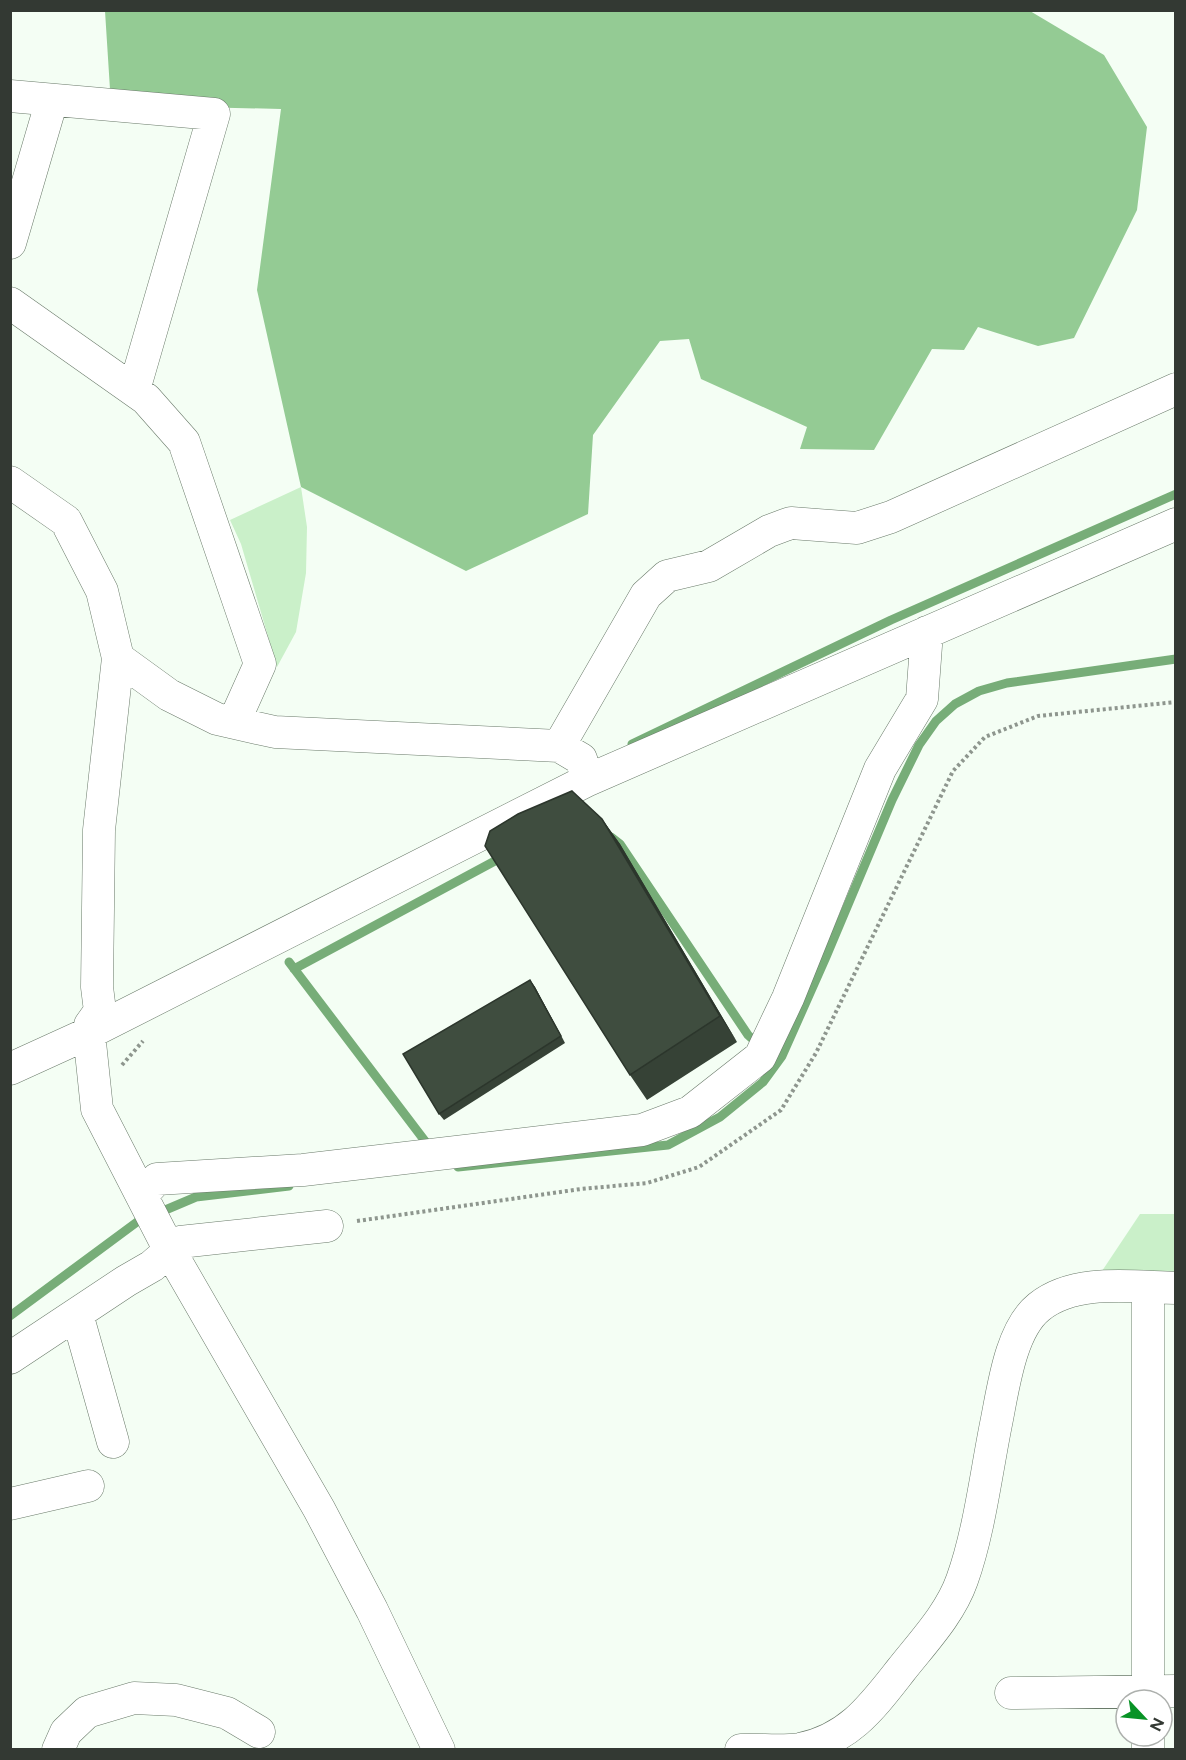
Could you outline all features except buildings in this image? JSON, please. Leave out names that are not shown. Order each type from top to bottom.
[{"type":"street","points":[[10,96],[214,114],[134,390]]},
{"type":"street","points":[[10,243],[52,100]]},
{"type":"street","points":[[10,303],[147,399],[184,442],[260,664],[234,722]]},
{"type":"street","points":[[559,746],[646,595],[667,576],[709,566],[769,531],[791,523],[857,528],[891,517],[1176,389]]},
{"type":"street","points":[[10,482],[66,521],[102,591],[118,658],[99,830],[97,987],[100,1011],[90,1025],[89,1033],[97,1109],[170,1251],[319,1509],[372,1610],[439,1749]]},
{"type":"street","points":[[10,1069],[89,1033],[588,780],[1176,524]]},
{"type":"street","points":[[142,1195],[157,1179],[303,1170],[642,1130],[690,1112],[760,1058],[788,998],[880,769],[922,699],[927,632]]},
{"type":"street","points":[[118,658],[169,695],[217,718],[275,732],[559,746],[581,759],[588,780]]},
{"type":"street","points":[[10,1358],[152,1266],[180,1242],[327,1226]]},
{"type":"street","points":[[741,1749],[799,1749],[839,1735],[869,1710],[944,1616],[962,1581],[974,1537],[1009,1363],[1020,1332],[1038,1308],[1064,1292],[1093,1288],[1162,1287],[1157,1688]]},
{"type":"street","points":[[77,1314],[113,1442]]},
{"type":"street","points":[[10,1504],[88,1486]]},
{"type":"street","points":[[1011,1693],[1114,1694]]},
{"type":"street","points":[[58,1749],[66,1732],[87,1712],[134,1698],[176,1700],[227,1713],[259,1732]]},
{"type":"path","points":[[118,1070],[144,1041]]},
{"type":"green space","points":[[105,11],[1030,11],[1104,55],[1147,127],[1137,210],[1074,338],[1038,346],[978,327],[964,350],[932,349],[874,450],[800,449],[807,427],[701,379],[689,339],[660,341],[593,435],[588,514],[466,571],[301,487],[257,290],[281,109],[111,105]]},
{"type":"green space","points":[[301,487],[307,527],[306,573],[296,632],[277,667],[241,544],[230,520]]},
{"type":"green space","points":[[1140,1214],[1175,1214],[1175,1289],[1090,1289]]},
{"type":"waterway","points":[[632,744],[891,620],[1176,494]]},
{"type":"waterway","points":[[458,1167],[668,1145],[720,1117],[763,1082],[782,1056],[892,800],[919,745],[936,721],[955,704],[979,691],[1007,683],[1176,659]]},
{"type":"waterway","points":[[611,837],[620,844],[748,1035],[759,1045]]},
{"type":"waterway","points":[[294,969],[506,855]]},
{"type":"waterway","points":[[289,962],[431,1149]]},
{"type":"waterway","points":[[10,1316],[137,1222],[196,1197],[289,1186]]}]
